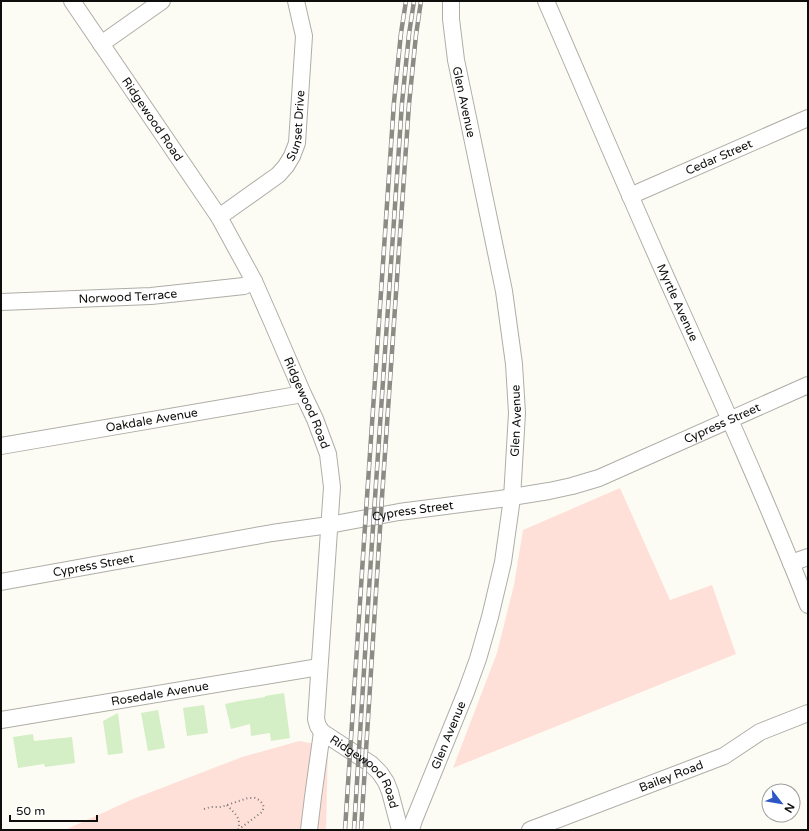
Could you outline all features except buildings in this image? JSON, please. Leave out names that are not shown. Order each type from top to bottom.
[{"type":"street","name":"Ridgewood Road","points":[[72,1],[219,217],[254,281],[328,454],[332,487],[316,718],[318,726],[322,732],[371,764],[380,773],[390,792],[400,830]]},
{"type":"street","points":[[101,44],[162,1]]},
{"type":"street","name":"Sunset Drive","points":[[219,217],[278,175],[292,156],[297,143],[304,36],[296,1]]},
{"type":"street","name":"Glen Avenue","points":[[411,830],[466,692],[478,659],[490,617],[502,562],[512,498],[517,413],[514,364],[504,291],[456,60],[451,19],[451,1]]},
{"type":"street","name":"Myrtle Avenue","points":[[546,1],[630,196],[730,420],[808,605]]},
{"type":"street","name":"Cedar Street","points":[[630,196],[808,118]]},
{"type":"street","name":"Norwood Terrace","points":[[1,302],[151,296],[244,286],[254,281]]},
{"type":"street","name":"Cypress Street","points":[[1,582],[272,533],[329,525],[399,512],[512,498],[572,486],[599,478],[808,385]]},
{"type":"street","name":"Oakdale Avenue","points":[[1,446],[303,394]]},
{"type":"street","points":[[791,563],[808,557]]},
{"type":"street","name":"Rosedale Avenue","points":[[1,720],[319,667]]},
{"type":"street","name":"Bailey Road","points":[[530,830],[724,756],[760,732],[808,713]]},
{"type":"street","points":[[309,830],[312,797],[322,732]]},
{"type":"path","points":[[204,808],[227,805],[248,798],[259,800],[264,807],[262,812],[238,830]]},
{"type":"path","points":[[227,805],[238,817],[238,830]]},
{"type":"shaded area","points":[[620,488],[670,600],[712,585],[736,654],[453,768],[497,653],[514,585],[523,530]]},
{"type":"shaded area","points":[[299,741],[328,746],[326,830],[65,830],[133,799],[242,757]]},
{"type":"railway","points":[[345,830],[394,102],[406,1]]},
{"type":"railway","points":[[354,830],[402,103],[414,1]]},
{"type":"railway","points":[[361,830],[409,104],[421,1]]}]
